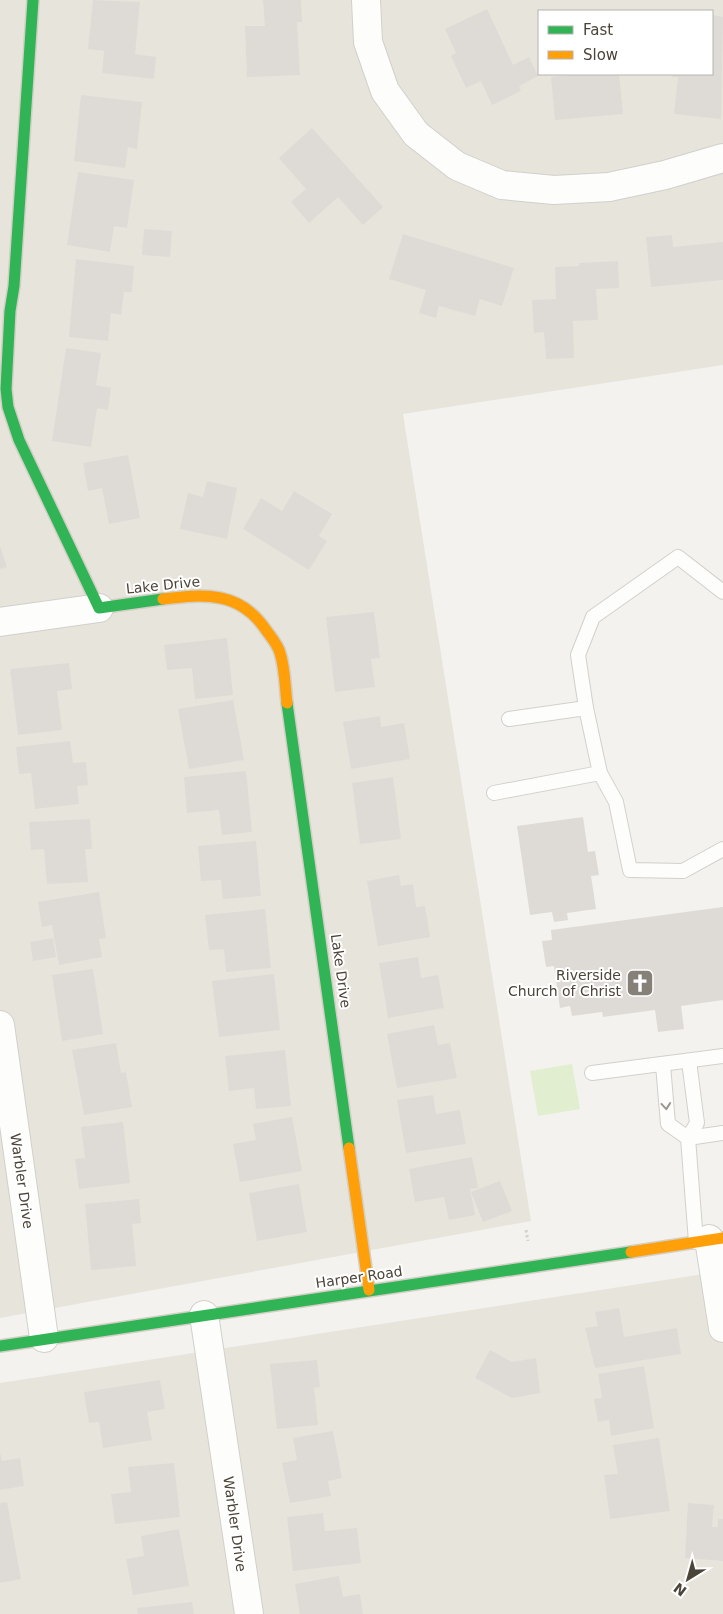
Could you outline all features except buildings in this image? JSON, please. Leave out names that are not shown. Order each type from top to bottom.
[{"type":"street","points":[[0,622],[99,608],[19,440],[8,407],[6,389],[10,311],[7,287],[33,0]]},
{"type":"street","points":[[366,0],[368,42],[385,91],[416,134],[457,166],[502,185],[554,190],[609,187],[665,175],[723,158]]},
{"type":"street","name":"Lake Drive","points":[[99,608],[207,595],[239,603],[262,622],[280,652],[369,1290]]},
{"type":"street","name":"Warbler Drive","points":[[0,1025],[44,1338]]},
{"type":"street","points":[[709,1240],[723,1328]]},
{"type":"street","name":"Harper Road","points":[[0,1346],[709,1240]]},
{"type":"street","name":"Warbler Drive","points":[[204,1315],[249,1614]]},
{"type":"lane","points":[[723,592],[678,557],[592,618],[578,655],[586,708],[600,773],[616,802],[630,870],[683,871],[723,849]]},
{"type":"lane","points":[[509,719],[586,708]]},
{"type":"lane","points":[[494,793],[600,773]]},
{"type":"lane","points":[[592,1072],[723,1056]]},
{"type":"lane","points":[[689,1061],[697,1123],[688,1138],[709,1240]]},
{"type":"lane","points":[[663,1064],[668,1124],[688,1138],[723,1133]]},
{"type":"path","points":[[526,1230],[528,1240]]},
{"type":"shaded area","points":[[0,0],[723,0],[723,365],[403,414],[531,1221],[0,1318]]},
{"type":"shaded area","points":[[723,1271],[723,1614],[0,1614],[0,1383]]},
{"type":"green space","points":[[572,1064],[580,1109],[538,1116],[530,1071]]},
{"type":"traffic: fast","points":[[33,0],[14,286],[10,311],[6,389],[8,407],[19,440],[99,608],[163,599]]},
{"type":"traffic: fast","points":[[287,703],[349,1148]]},
{"type":"traffic: fast","points":[[0,1346],[631,1252]]},
{"type":"traffic: slow","points":[[163,599],[193,596],[220,598],[245,608],[256,617],[279,650],[284,671],[287,703]]},
{"type":"traffic: slow","points":[[349,1148],[369,1290]]},
{"type":"traffic: slow","points":[[631,1252],[723,1238]]},
{"type":"place","name":"Riverside Church of Christ","points":[[640,983]]}]
